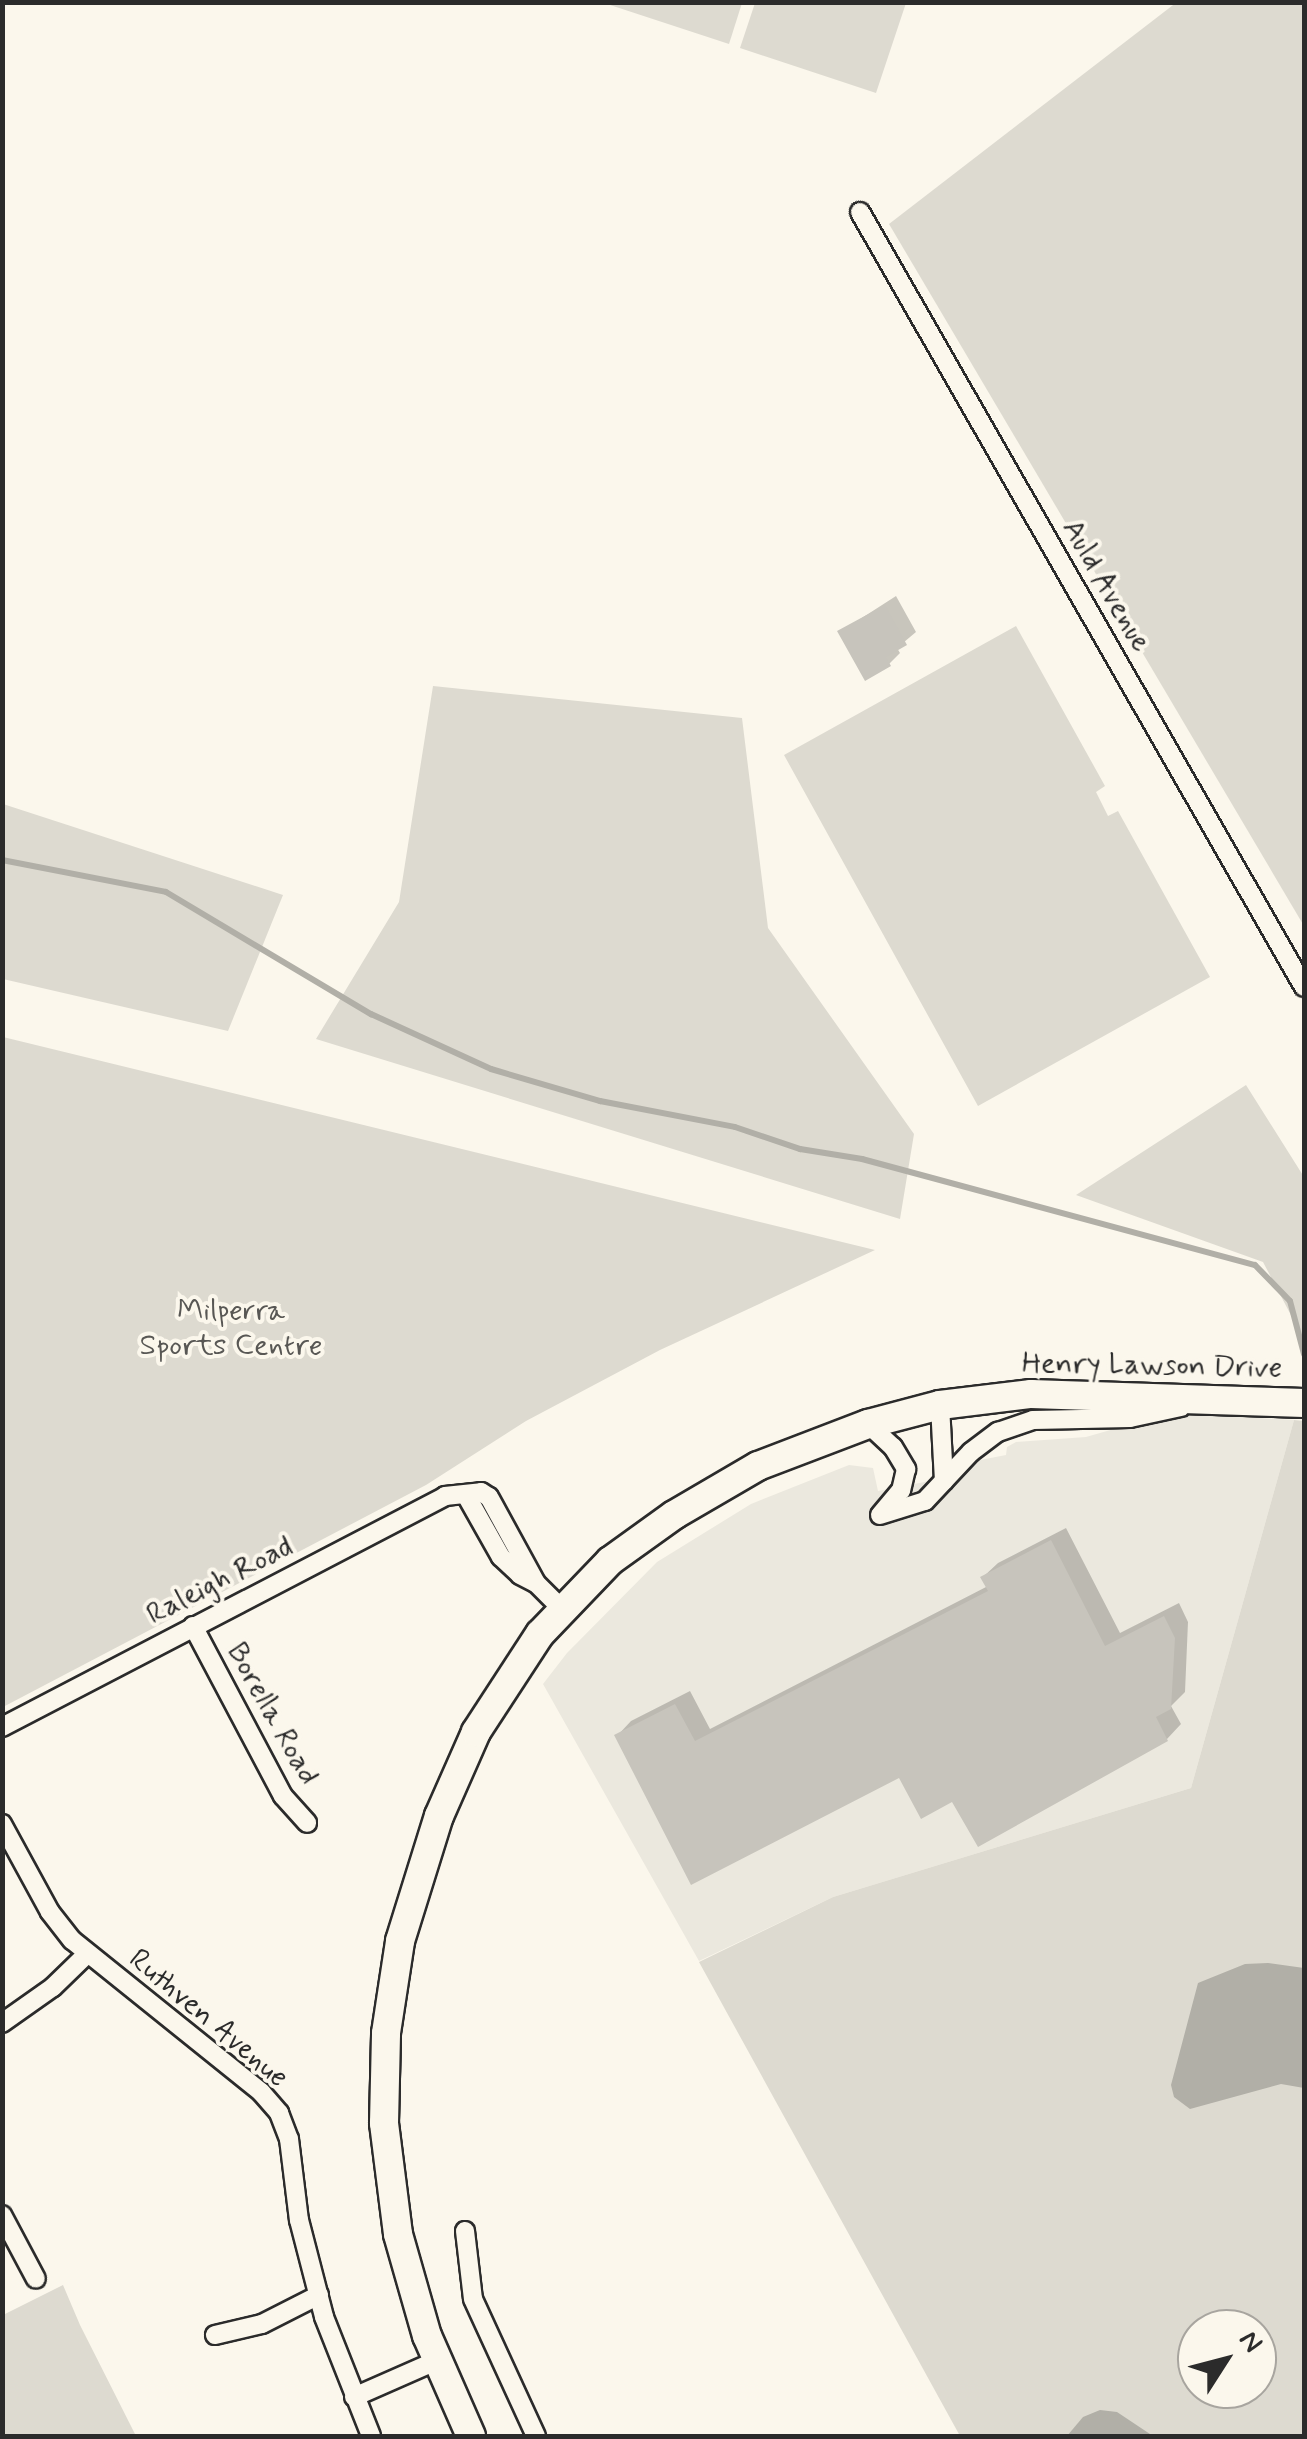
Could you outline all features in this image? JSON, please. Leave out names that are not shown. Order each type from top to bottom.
[{"type":"main road","name":"Henry Lawson Drive","points":[[471,2436],[436,2361],[410,2288],[389,2180],[383,2079],[391,1985],[417,1877],[466,1752],[521,1659],[562,1609],[610,1561],[731,1480],[784,1454],[868,1424],[940,1405],[1057,1393],[1304,1403]]},
{"type":"street","name":"Auld Avenue","points":[[860,212],[1304,988]]},
{"type":"street","points":[[868,1424],[893,1448],[906,1470],[900,1490],[880,1515],[924,1501],[971,1452],[998,1432],[1033,1420],[1130,1418],[1219,1399]]},
{"type":"street","points":[[940,1405],[944,1481]]},
{"type":"street","name":"Raleigh Road","points":[[2,1727],[437,1500],[481,1492],[495,1505],[536,1583],[562,1609]]},
{"type":"street","name":"Borella Road","points":[[193,1626],[282,1796],[307,1824]]},
{"type":"street","name":"Ruthven Avenue","points":[[2,1824],[50,1912],[87,1954],[252,2085],[279,2114],[289,2139],[293,2189],[319,2295],[371,2436]]},
{"type":"street","points":[[2,2022],[53,1987],[87,1954]]},
{"type":"street","points":[[2,2216],[36,2279]]},
{"type":"street","points":[[465,2232],[473,2298],[536,2436]]},
{"type":"street","points":[[215,2335],[262,2324],[319,2295]]},
{"type":"street","points":[[354,2397],[436,2361]]},
{"type":"shaded area","points":[[1170,1413],[1294,1420],[1191,1788],[833,1897],[699,1961],[543,1684],[567,1653],[657,1562],[751,1504],[849,1465],[873,1468],[878,1491],[940,1479],[970,1462],[1006,1455],[1007,1447],[1016,1442],[1086,1437]]},
{"type":"shaded area","points":[[1245,1964],[1304,1968],[1304,2088],[1281,2084],[1190,2109],[1174,2097],[1171,2085],[1198,1983]]},
{"type":"shaded area","points":[[1100,2410],[1117,2412],[1153,2436],[1067,2436],[1083,2417]]},
{"type":"green space","points":[[1177,2],[1304,3],[1304,926],[889,224]]},
{"type":"green space","points":[[604,3],[742,3],[729,44]]},
{"type":"green space","points":[[755,3],[906,3],[876,93],[740,48]]},
{"type":"green space","points":[[1016,626],[1105,786],[1096,792],[1108,816],[1118,811],[1210,977],[978,1106],[784,755]]},
{"type":"green space","points":[[433,686],[742,718],[768,928],[914,1134],[900,1219],[316,1039],[399,902]]},
{"type":"green space","points":[[3,804],[283,895],[228,1031],[3,979]]},
{"type":"green space","name":"Milperra Sports Centre","points":[[3,1037],[875,1250],[660,1350],[526,1421],[426,1485],[3,1707]]},
{"type":"green space","points":[[1246,1085],[1304,1177],[1304,1340],[1263,1262],[1076,1195]]},
{"type":"green space","points":[[1294,1420],[1304,1421],[1304,2436],[960,2436],[699,1962],[833,1897],[1191,1788]]},
{"type":"green space","points":[[63,2285],[136,2436],[3,2436],[3,2315]]},
{"type":"building","points":[[885,605],[907,645],[886,657],[891,666],[865,681],[837,631]]},
{"type":"building","points":[[1051,1540],[1105,1646],[1164,1616],[1175,1638],[1171,1709],[1156,1717],[1168,1741],[978,1847],[952,1802],[921,1819],[899,1778],[691,1885],[614,1735],[675,1704],[695,1741],[988,1591],[980,1577]]},
{"type":"waterway","points":[[2,860],[166,892],[371,1014],[491,1069],[600,1101],[735,1127],[800,1149],[862,1159],[1255,1265],[1290,1301],[1304,1354]]}]
